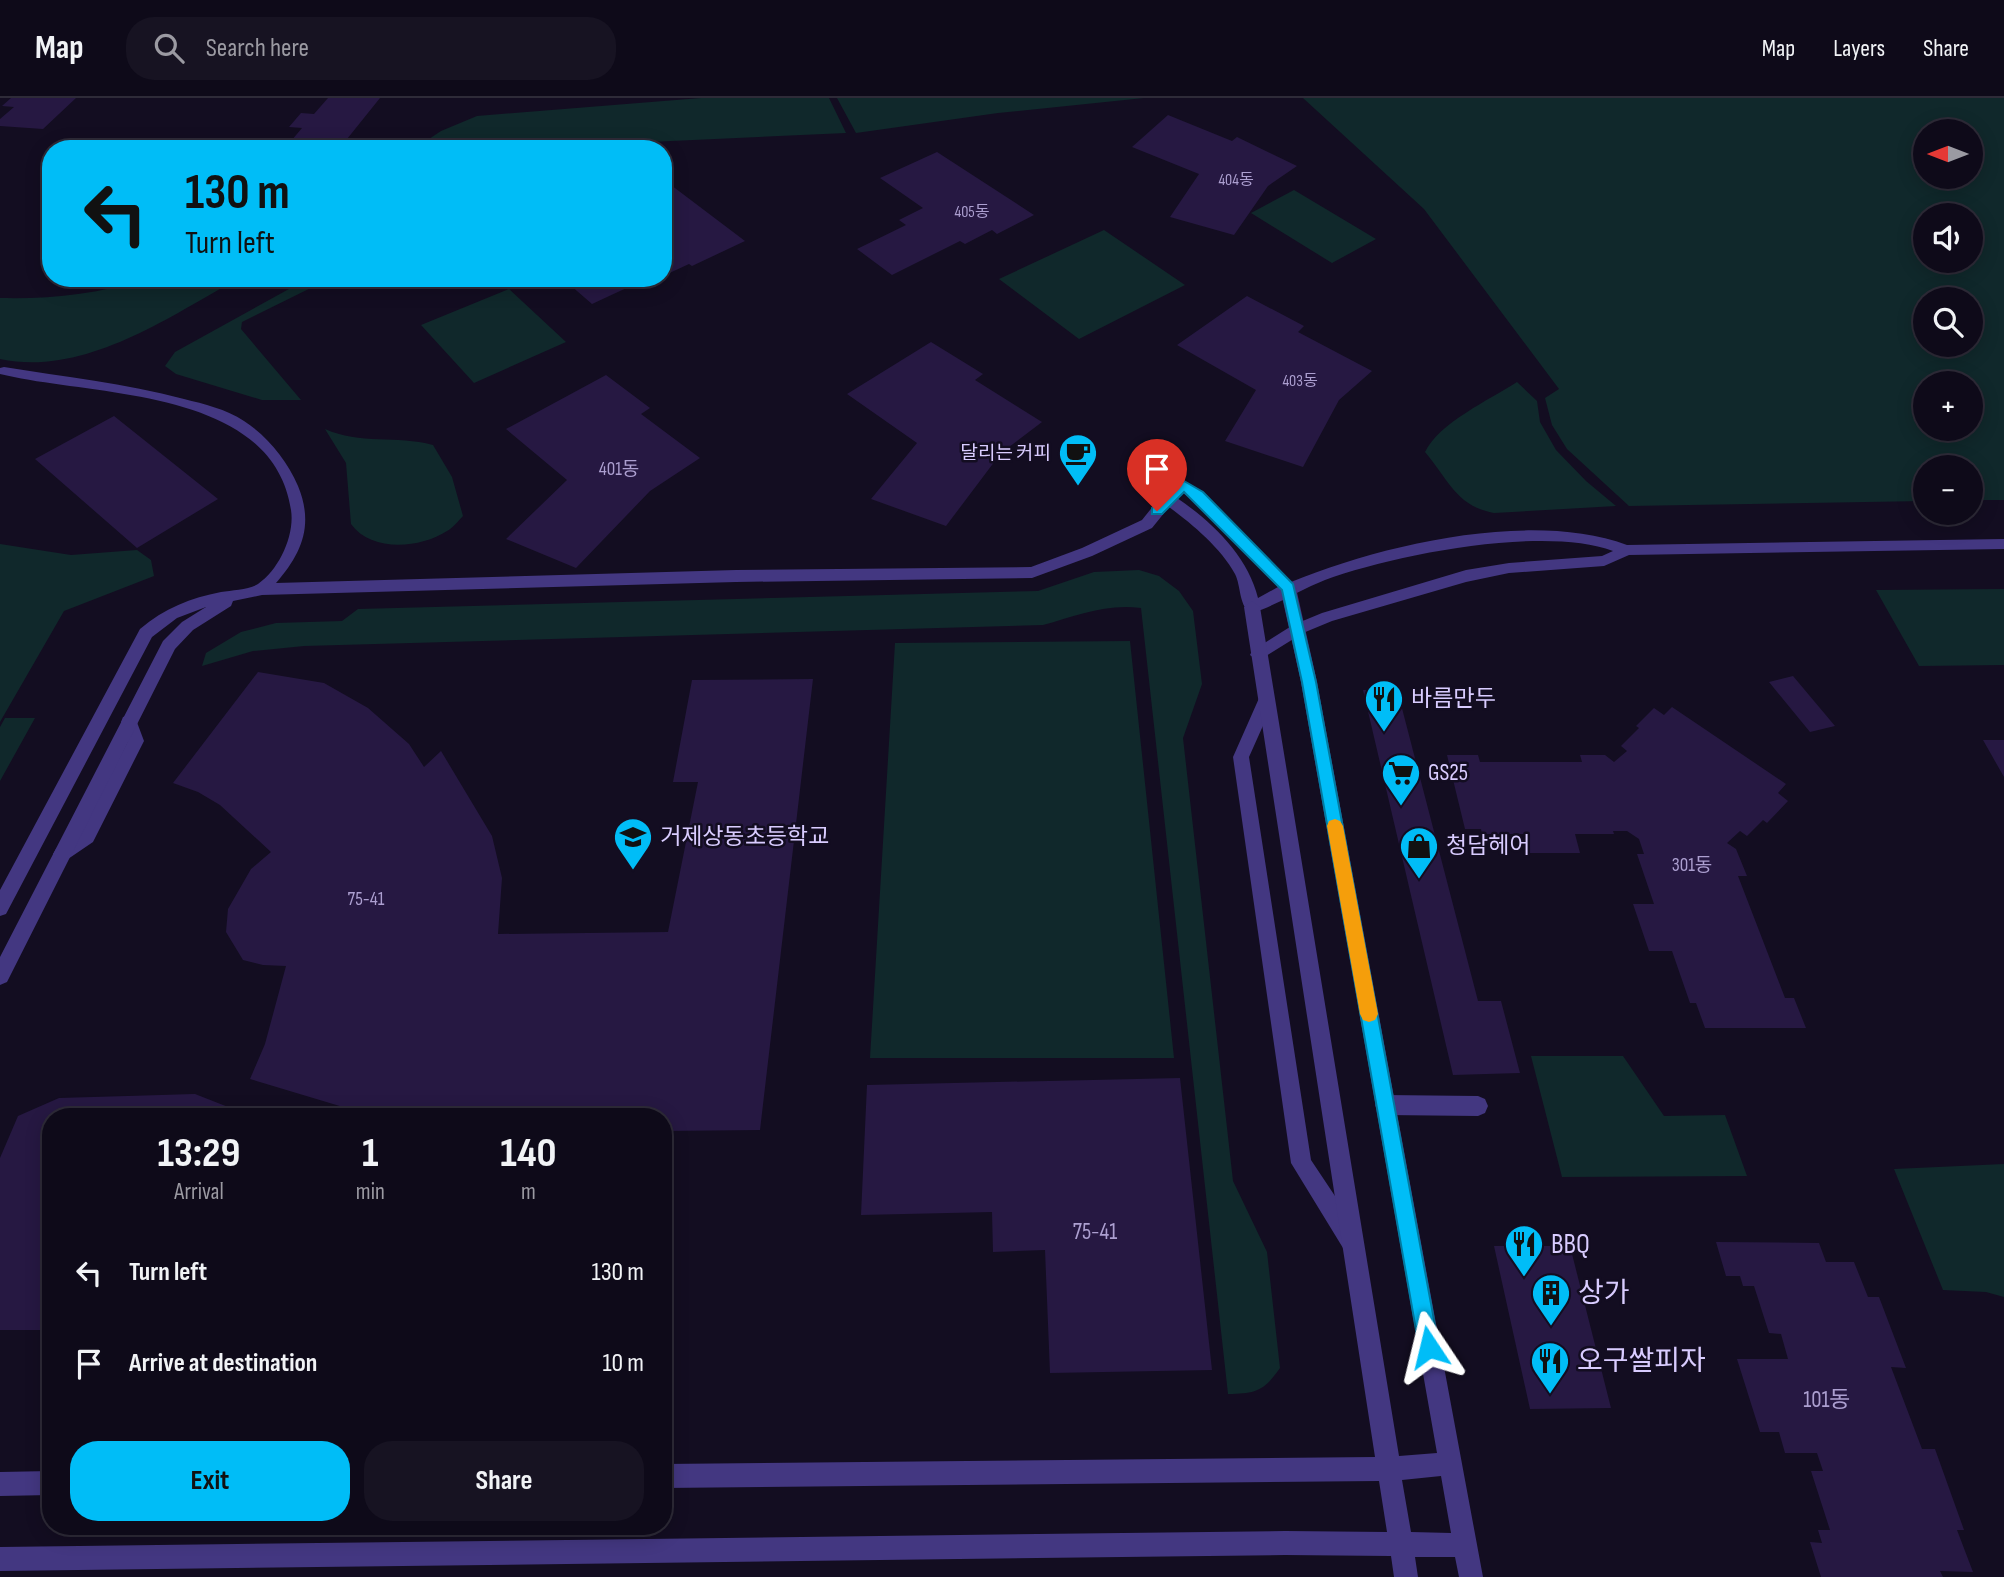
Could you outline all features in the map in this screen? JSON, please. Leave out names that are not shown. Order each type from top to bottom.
[{"type":"street","points":[[4,371],[175,401],[225,416],[262,442],[282,467],[298,496],[300,519],[298,538],[283,564],[262,589]]},
{"type":"street","points":[[0,908],[146,633],[156,623],[183,607],[262,589],[736,576],[1032,572],[1087,552],[1147,524],[1167,499],[1184,485],[1288,588],[1298,629],[1471,1577]]},
{"type":"street","points":[[1167,499],[1182,507],[1240,569],[1248,587],[1406,1577]]},
{"type":"street","points":[[1252,607],[1288,588],[1357,564],[1448,542],[1484,538],[1586,538],[1627,550],[2004,544]]},
{"type":"street","points":[[1258,655],[1298,629],[1327,617],[1466,576],[1509,568],[1605,561],[1627,550]]},
{"type":"street","points":[[0,976],[62,854],[87,837],[136,741],[129,722],[178,631],[234,596]]},
{"type":"street","points":[[1266,701],[1241,757],[1301,1163],[1353,1242]]},
{"type":"street","points":[[1385,1105],[1478,1106]]},
{"type":"street","points":[[672,1476],[1390,1468],[1450,1464]]},
{"type":"street","points":[[0,1483],[42,1483]]},
{"type":"street","points":[[0,1559],[1285,1543],[1465,1545]]},
{"type":"green space","points":[[701,98],[829,98],[846,133],[672,141],[428,140],[441,131],[477,116]]},
{"type":"green space","points":[[837,98],[1144,98],[998,113],[856,133]]},
{"type":"green space","points":[[1303,98],[2004,98],[2004,500],[1983,500],[1983,455],[1913,455],[1913,501],[1629,506],[1567,449],[1552,425],[1545,398],[1559,389],[1424,209]]},
{"type":"green space","points":[[1294,190],[1376,239],[1332,263],[1251,213]]},
{"type":"green space","points":[[1104,230],[1185,285],[1079,339],[999,279]]},
{"type":"green space","points":[[223,287],[155,326],[94,352],[32,362],[0,359],[0,298],[73,295],[109,288]]},
{"type":"green space","points":[[293,287],[313,287],[242,322],[241,329],[301,400],[262,400],[176,374],[165,366],[175,352]]},
{"type":"green space","points":[[509,289],[566,342],[474,383],[421,325]]},
{"type":"green space","points":[[1517,382],[1537,401],[1540,422],[1556,450],[1586,481],[1616,506],[1494,513],[1470,504],[1454,490],[1425,452],[1441,431]]},
{"type":"green space","points":[[325,429],[351,437],[433,445],[452,477],[463,516],[451,528],[436,537],[410,544],[383,543],[360,533],[351,524],[346,463]]},
{"type":"green space","points":[[0,544],[71,555],[137,550],[151,560],[154,576],[64,611],[0,722]]},
{"type":"green space","points":[[1139,570],[1159,576],[1179,591],[1193,611],[1202,684],[1183,738],[1233,1181],[1267,1252],[1280,1368],[1263,1387],[1246,1393],[1228,1394],[1141,608],[1103,609],[1043,625],[304,646],[253,651],[202,666],[206,653],[241,632],[276,623],[342,621],[358,609],[1038,591],[1094,572]]},
{"type":"green space","points":[[2004,589],[2004,665],[1919,666],[1876,590]]},
{"type":"green space","points":[[1130,641],[1174,1058],[870,1058],[895,643]]},
{"type":"green space","points":[[5,718],[35,718],[0,781],[0,727]]},
{"type":"green space","points":[[1531,1056],[1623,1056],[1664,1116],[1725,1115],[1747,1176],[1562,1177]]},
{"type":"green space","points":[[2004,1164],[2004,1297],[1986,1292],[1943,1290],[1894,1169]]},
{"type":"building","points":[[11,98],[76,98],[43,129],[0,126],[0,119],[14,107],[2,106]]},
{"type":"building","points":[[328,98],[380,98],[346,140],[292,140],[302,128],[289,127],[301,113],[314,114]]},
{"type":"building","points":[[1168,115],[1232,141],[1237,137],[1297,166],[1268,186],[1234,235],[1170,217],[1199,174],[1132,147]]},
{"type":"building","points":[[937,152],[1034,215],[997,234],[992,230],[965,244],[960,241],[892,275],[857,249],[906,225],[899,220],[923,208],[880,178]]},
{"type":"building","points":[[672,186],[745,241],[692,266],[689,264],[672,272]]},
{"type":"building","points":[[572,287],[629,287],[592,304]]},
{"type":"building","points":[[1247,296],[1304,326],[1298,332],[1372,371],[1339,400],[1303,467],[1225,441],[1256,390],[1177,345]]},
{"type":"building","points":[[931,342],[983,374],[975,380],[1042,422],[1001,453],[946,526],[871,499],[917,443],[847,394]]},
{"type":"building","points":[[606,375],[650,408],[641,414],[700,458],[650,491],[576,568],[506,539],[567,480],[506,429]]},
{"type":"building","points":[[114,416],[218,499],[137,548],[35,459]]},
{"type":"building","points":[[258,672],[324,683],[368,708],[409,744],[424,767],[441,751],[492,836],[502,878],[498,934],[668,932],[698,782],[673,782],[692,680],[813,679],[760,1130],[672,1131],[672,1108],[346,1108],[250,1079],[265,1044],[286,966],[263,965],[243,960],[226,932],[228,909],[251,869],[271,852],[220,805],[198,792],[173,783]]},
{"type":"building","points":[[1793,676],[1835,726],[1810,732],[1769,682]]},
{"type":"building","points":[[1397,689],[1478,1001],[1501,1001],[1520,1073],[1453,1075],[1363,690]]},
{"type":"building","points":[[1672,707],[1786,784],[1778,793],[1788,801],[1767,823],[1763,820],[1747,836],[1740,831],[1727,843],[1736,849],[1747,876],[1738,876],[1785,998],[1794,998],[1806,1028],[1705,1028],[1696,1003],[1690,1003],[1672,951],[1649,951],[1633,904],[1654,904],[1637,854],[1644,854],[1639,839],[1627,831],[1613,831],[1614,834],[1575,834],[1580,853],[1529,853],[1524,834],[1482,834],[1481,829],[1465,829],[1447,755],[1478,755],[1480,762],[1582,762],[1580,755],[1605,755],[1614,762],[1627,751],[1621,746],[1654,708],[1664,715]]},
{"type":"building","points":[[1983,740],[2004,740],[2004,777]]},
{"type":"building","points":[[1180,1078],[1212,1370],[1050,1373],[1045,1250],[993,1252],[992,1212],[861,1215],[867,1085]]},
{"type":"building","points":[[195,1094],[231,1108],[42,1108],[42,1330],[0,1330],[0,1158],[18,1116],[59,1098]]},
{"type":"building","points":[[1716,1242],[1819,1243],[1826,1262],[1854,1262],[1868,1297],[1879,1297],[1906,1368],[1891,1367],[1922,1449],[1935,1449],[1964,1530],[1957,1530],[1973,1572],[1940,1571],[1943,1577],[1821,1577],[1810,1542],[1822,1543],[1818,1530],[1830,1530],[1811,1471],[1823,1471],[1817,1453],[1785,1453],[1779,1432],[1760,1432],[1737,1359],[1788,1359],[1781,1334],[1769,1333],[1754,1286],[1743,1286],[1740,1276],[1726,1276]]},
{"type":"building","name":"상가","points":[[1494,1246],[1570,1246],[1611,1408],[1530,1409]]},
{"type":"slow traffic","points":[[1335,826],[1369,1014]]},
{"type":"place","name":"달리는 커피","points":[[1078,487]]},
{"type":"place","name":"바름만두","points":[[1384,733]]},
{"type":"place","name":"GS25","points":[[1401,807]]},
{"type":"place","name":"거제상동초등학교","points":[[633,871]]},
{"type":"place","name":"청담헤어","points":[[1419,880]]},
{"type":"place","name":"BBQ","points":[[1524,1278]]},
{"type":"place","name":"상가","points":[[1551,1327]]},
{"type":"place","name":"오구쌀피자","points":[[1550,1395]]},
{"type":"route","points":[[1157,511],[1184,485],[1288,588],[1309,682],[1429,1347]]}]
